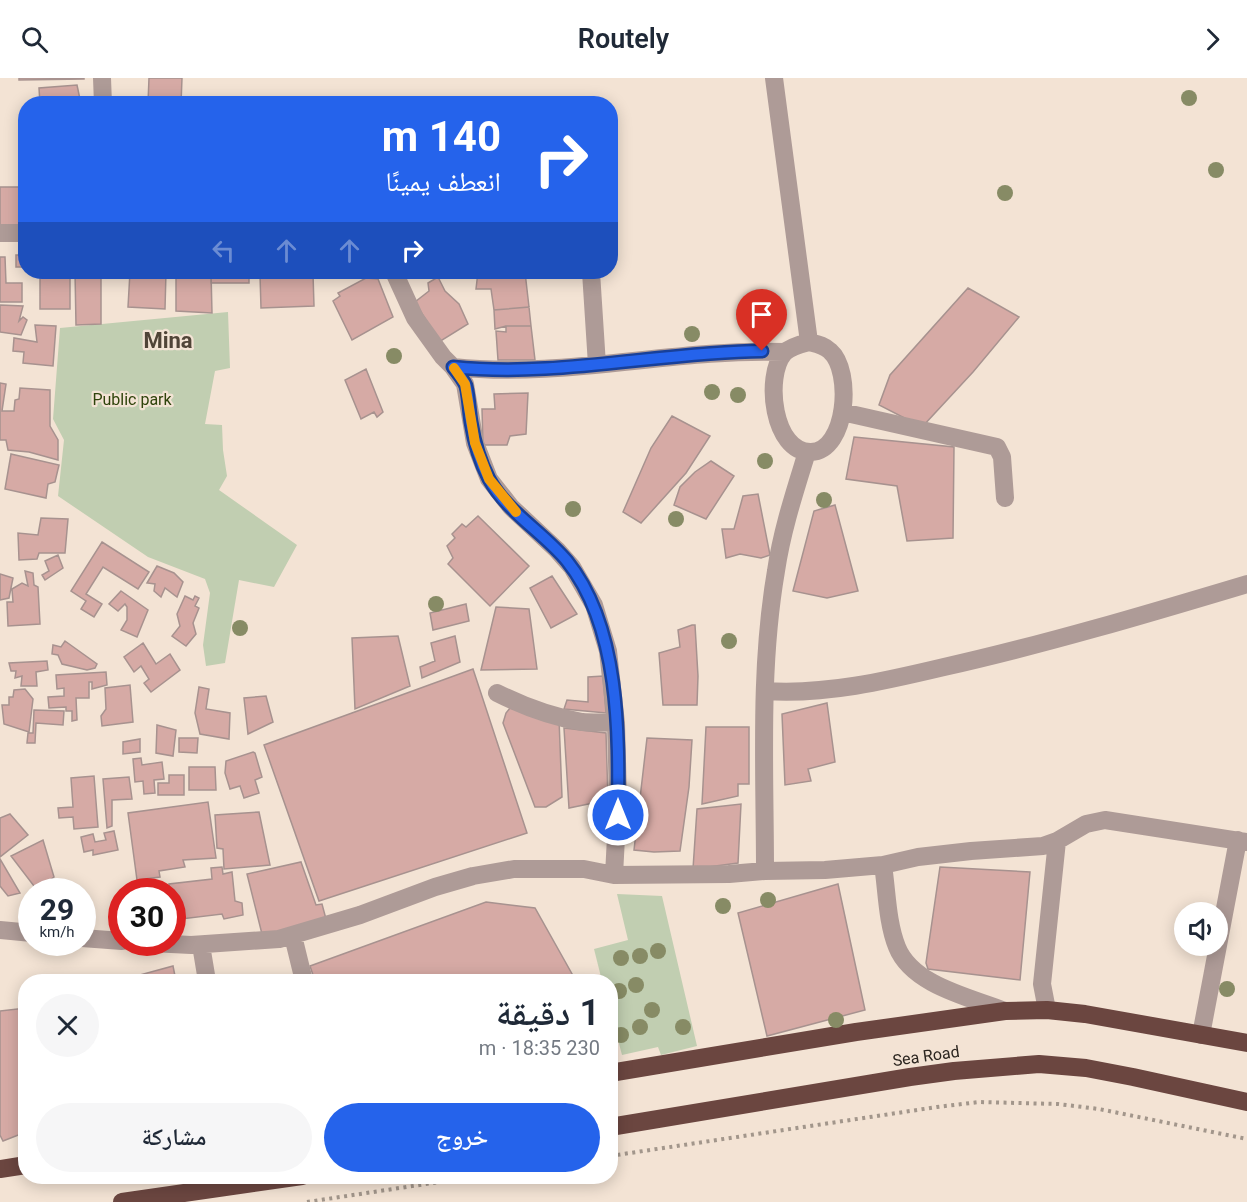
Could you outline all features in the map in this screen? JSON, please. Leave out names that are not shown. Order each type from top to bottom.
[{"type":"highway","name":"Sea Road","points":[[618,1072],[856,1032],[1005,1011],[1047,1010],[1126,1020],[1247,1043]]},
{"type":"highway","name":"Sea Road","points":[[618,1126],[910,1077],[954,1071],[1039,1065],[1110,1072],[1247,1102]]},
{"type":"highway","points":[[0,1169],[18,1166]]},
{"type":"highway","points":[[122,1202],[247,1184]]},
{"type":"street","points":[[102,78],[103,96]]},
{"type":"street","points":[[774,78],[809,342]]},
{"type":"street","points":[[0,233],[18,234]]},
{"type":"street","points":[[397,279],[415,318],[442,357],[453,367],[465,384],[475,443],[489,479],[512,507],[572,567],[594,605],[608,651],[615,723],[618,799],[614,875]]},
{"type":"street","points":[[591,279],[597,365]]},
{"type":"street","points":[[453,367],[497,371],[597,365],[745,351],[786,352],[809,342],[820,344],[837,358],[843,378],[842,412],[832,438],[816,452],[807,452],[790,443],[784,435],[776,413],[774,372],[786,352]]},
{"type":"street","points":[[842,412],[997,447],[1002,457],[1005,498]]},
{"type":"street","points":[[765,871],[765,691],[775,573],[786,523],[807,452]]},
{"type":"street","points":[[765,691],[823,690],[914,674],[1100,627],[1247,584]]},
{"type":"street","points":[[497,693],[515,702],[574,720],[615,723]]},
{"type":"street","points":[[186,944],[254,942],[293,936],[360,915],[435,887],[473,876],[514,869],[550,867],[584,869],[614,875],[825,870],[883,865],[918,857],[960,852],[1043,846],[1058,841],[1086,824],[1105,820],[1243,841],[1201,1035]]},
{"type":"street","points":[[1047,1010],[1041,984],[1058,841]]},
{"type":"street","points":[[883,865],[894,938],[900,954],[909,966],[921,977],[936,985],[1005,1011]]},
{"type":"street","points":[[0,930],[18,932]]},
{"type":"street","points":[[293,936],[302,974]]},
{"type":"street","points":[[201,945],[206,974]]},
{"type":"path","points":[[618,1155],[979,1102],[1058,1104],[1099,1109],[1247,1139]]},
{"type":"path","points":[[308,1202],[426,1184]]},
{"type":"green space","name":"Public park","points":[[228,312],[230,368],[215,371],[205,424],[222,425],[227,476],[219,490],[297,545],[274,587],[239,580],[225,663],[206,666],[203,645],[210,593],[205,579],[148,557],[58,496],[64,440],[53,419],[60,328]]},
{"type":"green space","points":[[617,894],[662,896],[697,1046],[661,1055],[658,1047],[622,1055],[618,1040],[618,974],[600,974],[594,949],[628,940]]},
{"type":"building","points":[[19,78],[84,78],[84,79],[19,80]]},
{"type":"building","points":[[149,78],[182,78],[181,96],[148,96]]},
{"type":"building","points":[[77,85],[79,96],[40,96],[39,88]]},
{"type":"building","points":[[0,187],[18,187],[18,227],[0,227]]},
{"type":"building","points":[[16,255],[18,255],[18,267],[16,267]]},
{"type":"building","points":[[0,257],[5,257],[6,283],[22,283],[22,302],[0,302]]},
{"type":"building","points":[[40,279],[70,279],[70,309],[40,309]]},
{"type":"building","points":[[75,279],[101,279],[101,324],[76,325]]},
{"type":"building","points":[[130,279],[166,279],[165,309],[128,307]]},
{"type":"building","points":[[176,279],[211,279],[212,313],[176,311]]},
{"type":"building","points":[[211,279],[249,279],[249,283],[211,283]]},
{"type":"building","points":[[260,279],[313,279],[314,306],[261,308]]},
{"type":"building","points":[[364,279],[378,279],[393,317],[352,340],[333,301],[340,296],[338,293]]},
{"type":"building","points":[[439,279],[445,291],[459,304],[468,324],[439,342],[415,302],[429,291],[428,283]]},
{"type":"building","points":[[477,279],[526,279],[529,307],[494,310],[491,289],[476,289]]},
{"type":"building","points":[[968,288],[1019,317],[973,372],[922,427],[879,405],[890,375]]},
{"type":"building","points":[[0,305],[23,306],[19,321],[23,317],[27,320],[21,335],[0,332]]},
{"type":"building","points":[[529,307],[531,326],[506,326],[495,329],[494,310]]},
{"type":"building","points":[[35,325],[56,326],[53,366],[23,363],[24,352],[13,351],[14,338],[37,342]]},
{"type":"building","points":[[506,326],[531,326],[535,360],[498,360],[496,331],[506,332]]},
{"type":"building","points":[[366,369],[383,412],[377,417],[374,412],[361,419],[345,380]]},
{"type":"building","points":[[0,383],[6,384],[2,411],[14,411],[15,400],[19,399],[20,388],[50,390],[50,426],[58,440],[58,460],[29,452],[8,450],[6,440],[0,440]]},
{"type":"building","points":[[528,393],[526,434],[510,436],[507,445],[483,445],[482,409],[495,409],[494,394]]},
{"type":"building","points":[[672,416],[710,436],[686,473],[641,523],[623,512],[651,448]]},
{"type":"building","points":[[854,437],[954,447],[953,538],[907,541],[897,486],[846,479]]},
{"type":"building","points":[[11,454],[59,465],[55,482],[48,484],[46,498],[5,489]]},
{"type":"building","points":[[711,461],[734,476],[706,519],[674,505],[680,487],[695,472]]},
{"type":"building","points":[[758,494],[770,555],[761,558],[740,554],[726,558],[722,529],[734,529],[743,496]]},
{"type":"building","points":[[835,505],[858,591],[827,598],[793,591],[814,511]]},
{"type":"building","points":[[478,516],[529,566],[490,606],[448,564],[453,558],[447,546],[455,538],[452,534],[462,524],[466,527]]},
{"type":"building","points":[[41,518],[68,519],[65,553],[39,553],[37,559],[19,560],[18,533],[38,535]]},
{"type":"building","points":[[102,542],[149,572],[138,589],[103,567],[86,594],[102,604],[94,617],[81,609],[86,601],[71,591]]},
{"type":"building","points":[[58,555],[63,568],[45,580],[42,575],[49,571],[45,561]]},
{"type":"building","points":[[157,566],[174,573],[183,582],[177,597],[165,588],[161,597],[154,591],[155,584],[147,583]]},
{"type":"building","points":[[25,571],[33,573],[34,585],[38,587],[40,624],[8,626],[7,602],[13,602],[12,589],[22,583],[28,586]]},
{"type":"building","points":[[0,574],[13,578],[9,598],[0,600]]},
{"type":"building","points":[[552,576],[577,614],[551,628],[530,588]]},
{"type":"building","points":[[121,591],[148,610],[137,637],[121,630],[127,620],[125,604],[118,611],[109,604]]},
{"type":"building","points":[[185,596],[193,600],[195,596],[199,598],[195,606],[199,608],[193,623],[196,634],[186,646],[172,636],[180,626],[177,614]]},
{"type":"building","points":[[466,604],[469,621],[433,630],[430,613]]},
{"type":"building","points":[[496,607],[529,609],[537,669],[481,670]]},
{"type":"building","points":[[695,625],[697,705],[663,705],[659,653],[680,647],[678,630]]},
{"type":"building","points":[[398,636],[410,686],[355,709],[352,638]]},
{"type":"building","points":[[455,636],[460,662],[422,678],[420,667],[435,661],[431,643]]},
{"type":"building","points":[[65,641],[97,664],[95,668],[87,670],[62,664],[58,655],[52,654],[53,645],[61,647]]},
{"type":"building","points":[[143,643],[156,664],[170,654],[180,670],[151,692],[144,683],[149,679],[141,666],[134,672],[124,657]]},
{"type":"building","points":[[47,661],[48,670],[36,672],[37,686],[21,686],[22,676],[15,678],[16,671],[11,671],[9,663]]},
{"type":"building","points":[[473,669],[527,833],[319,901],[264,745]]},
{"type":"building","points":[[106,672],[107,685],[92,689],[92,682],[89,682],[89,698],[76,698],[77,720],[72,721],[72,711],[66,711],[66,707],[49,708],[48,697],[64,696],[64,688],[57,689],[56,675]]},
{"type":"building","points":[[603,676],[606,713],[564,709],[567,700],[588,702],[588,677]]},
{"type":"building","points":[[130,685],[133,722],[102,726],[101,716],[106,709],[105,688]]},
{"type":"building","points":[[199,687],[209,689],[206,709],[230,713],[229,739],[200,734],[195,713]]},
{"type":"building","points":[[25,689],[33,699],[29,732],[4,724],[2,705],[9,705],[9,697],[13,697],[14,690]]},
{"type":"building","points":[[266,696],[273,722],[248,734],[244,698]]},
{"type":"building","points":[[827,703],[835,762],[808,769],[811,781],[785,785],[782,714]]},
{"type":"building","points":[[510,708],[559,719],[562,797],[546,807],[535,807],[503,723]]},
{"type":"building","points":[[34,710],[64,711],[63,725],[36,723],[35,743],[27,743],[28,733],[33,733]]},
{"type":"building","points":[[157,725],[176,730],[173,756],[156,753]]},
{"type":"building","points":[[706,727],[749,727],[749,784],[738,784],[738,796],[702,804]]},
{"type":"building","points":[[564,728],[606,733],[608,800],[569,808]]},
{"type":"building","points":[[179,738],[198,738],[197,753],[179,752]]},
{"type":"building","points":[[647,738],[692,740],[689,787],[680,851],[634,850]]},
{"type":"building","points":[[140,739],[140,752],[123,754],[123,742]]},
{"type":"building","points":[[253,752],[262,777],[255,780],[259,793],[244,798],[240,786],[230,789],[225,773],[226,761]]},
{"type":"building","points":[[141,758],[142,765],[162,762],[164,779],[154,780],[155,793],[144,794],[143,781],[135,782],[133,759]]},
{"type":"building","points":[[189,767],[215,767],[216,790],[189,790]]},
{"type":"building","points":[[169,775],[184,775],[184,795],[158,795],[158,783],[169,783]]},
{"type":"building","points":[[94,776],[98,827],[74,829],[73,817],[59,818],[58,808],[73,807],[71,778]]},
{"type":"building","points":[[129,777],[132,799],[112,800],[112,826],[107,828],[103,779]]},
{"type":"building","points":[[208,802],[216,858],[183,860],[185,867],[159,871],[160,877],[137,878],[128,813]]},
{"type":"building","points":[[741,804],[738,863],[693,869],[697,809]]},
{"type":"building","points":[[259,812],[270,865],[224,869],[223,849],[217,848],[215,815]]},
{"type":"building","points":[[10,814],[28,835],[0,857],[0,818]]},
{"type":"building","points":[[114,831],[118,850],[93,855],[93,850],[84,852],[81,837],[93,834],[95,842],[106,840],[104,833]]},
{"type":"building","points":[[43,840],[54,877],[28,878],[11,856]]},
{"type":"building","points":[[0,859],[18,890],[18,894],[8,896],[0,886]]},
{"type":"building","points":[[301,862],[316,905],[322,904],[326,919],[263,938],[247,874]]},
{"type":"building","points":[[222,867],[223,874],[232,872],[235,901],[242,903],[243,915],[224,919],[222,914],[186,918],[186,882],[212,879],[211,868]]},
{"type":"building","points":[[940,867],[1030,872],[1020,980],[928,969],[926,963]]},
{"type":"building","points":[[838,884],[865,1010],[767,1036],[738,913]]},
{"type":"building","points":[[486,902],[535,908],[572,974],[313,974],[310,966]]},
{"type":"building","points":[[173,966],[175,974],[144,974]]},
{"type":"building","points":[[18,1009],[18,1135],[3,1141],[0,1135],[0,1011]]},
{"type":"slow traffic","points":[[454,368],[465,384],[475,443],[482,463],[489,479],[516,512]]},
{"type":"district","name":"Mina","points":[[168,340]]},
{"type":"route","points":[[618,815],[617,744],[612,681],[608,651],[594,605],[572,567],[512,507],[489,479],[475,443],[465,384],[453,367],[497,371],[542,369],[762,351]]}]
